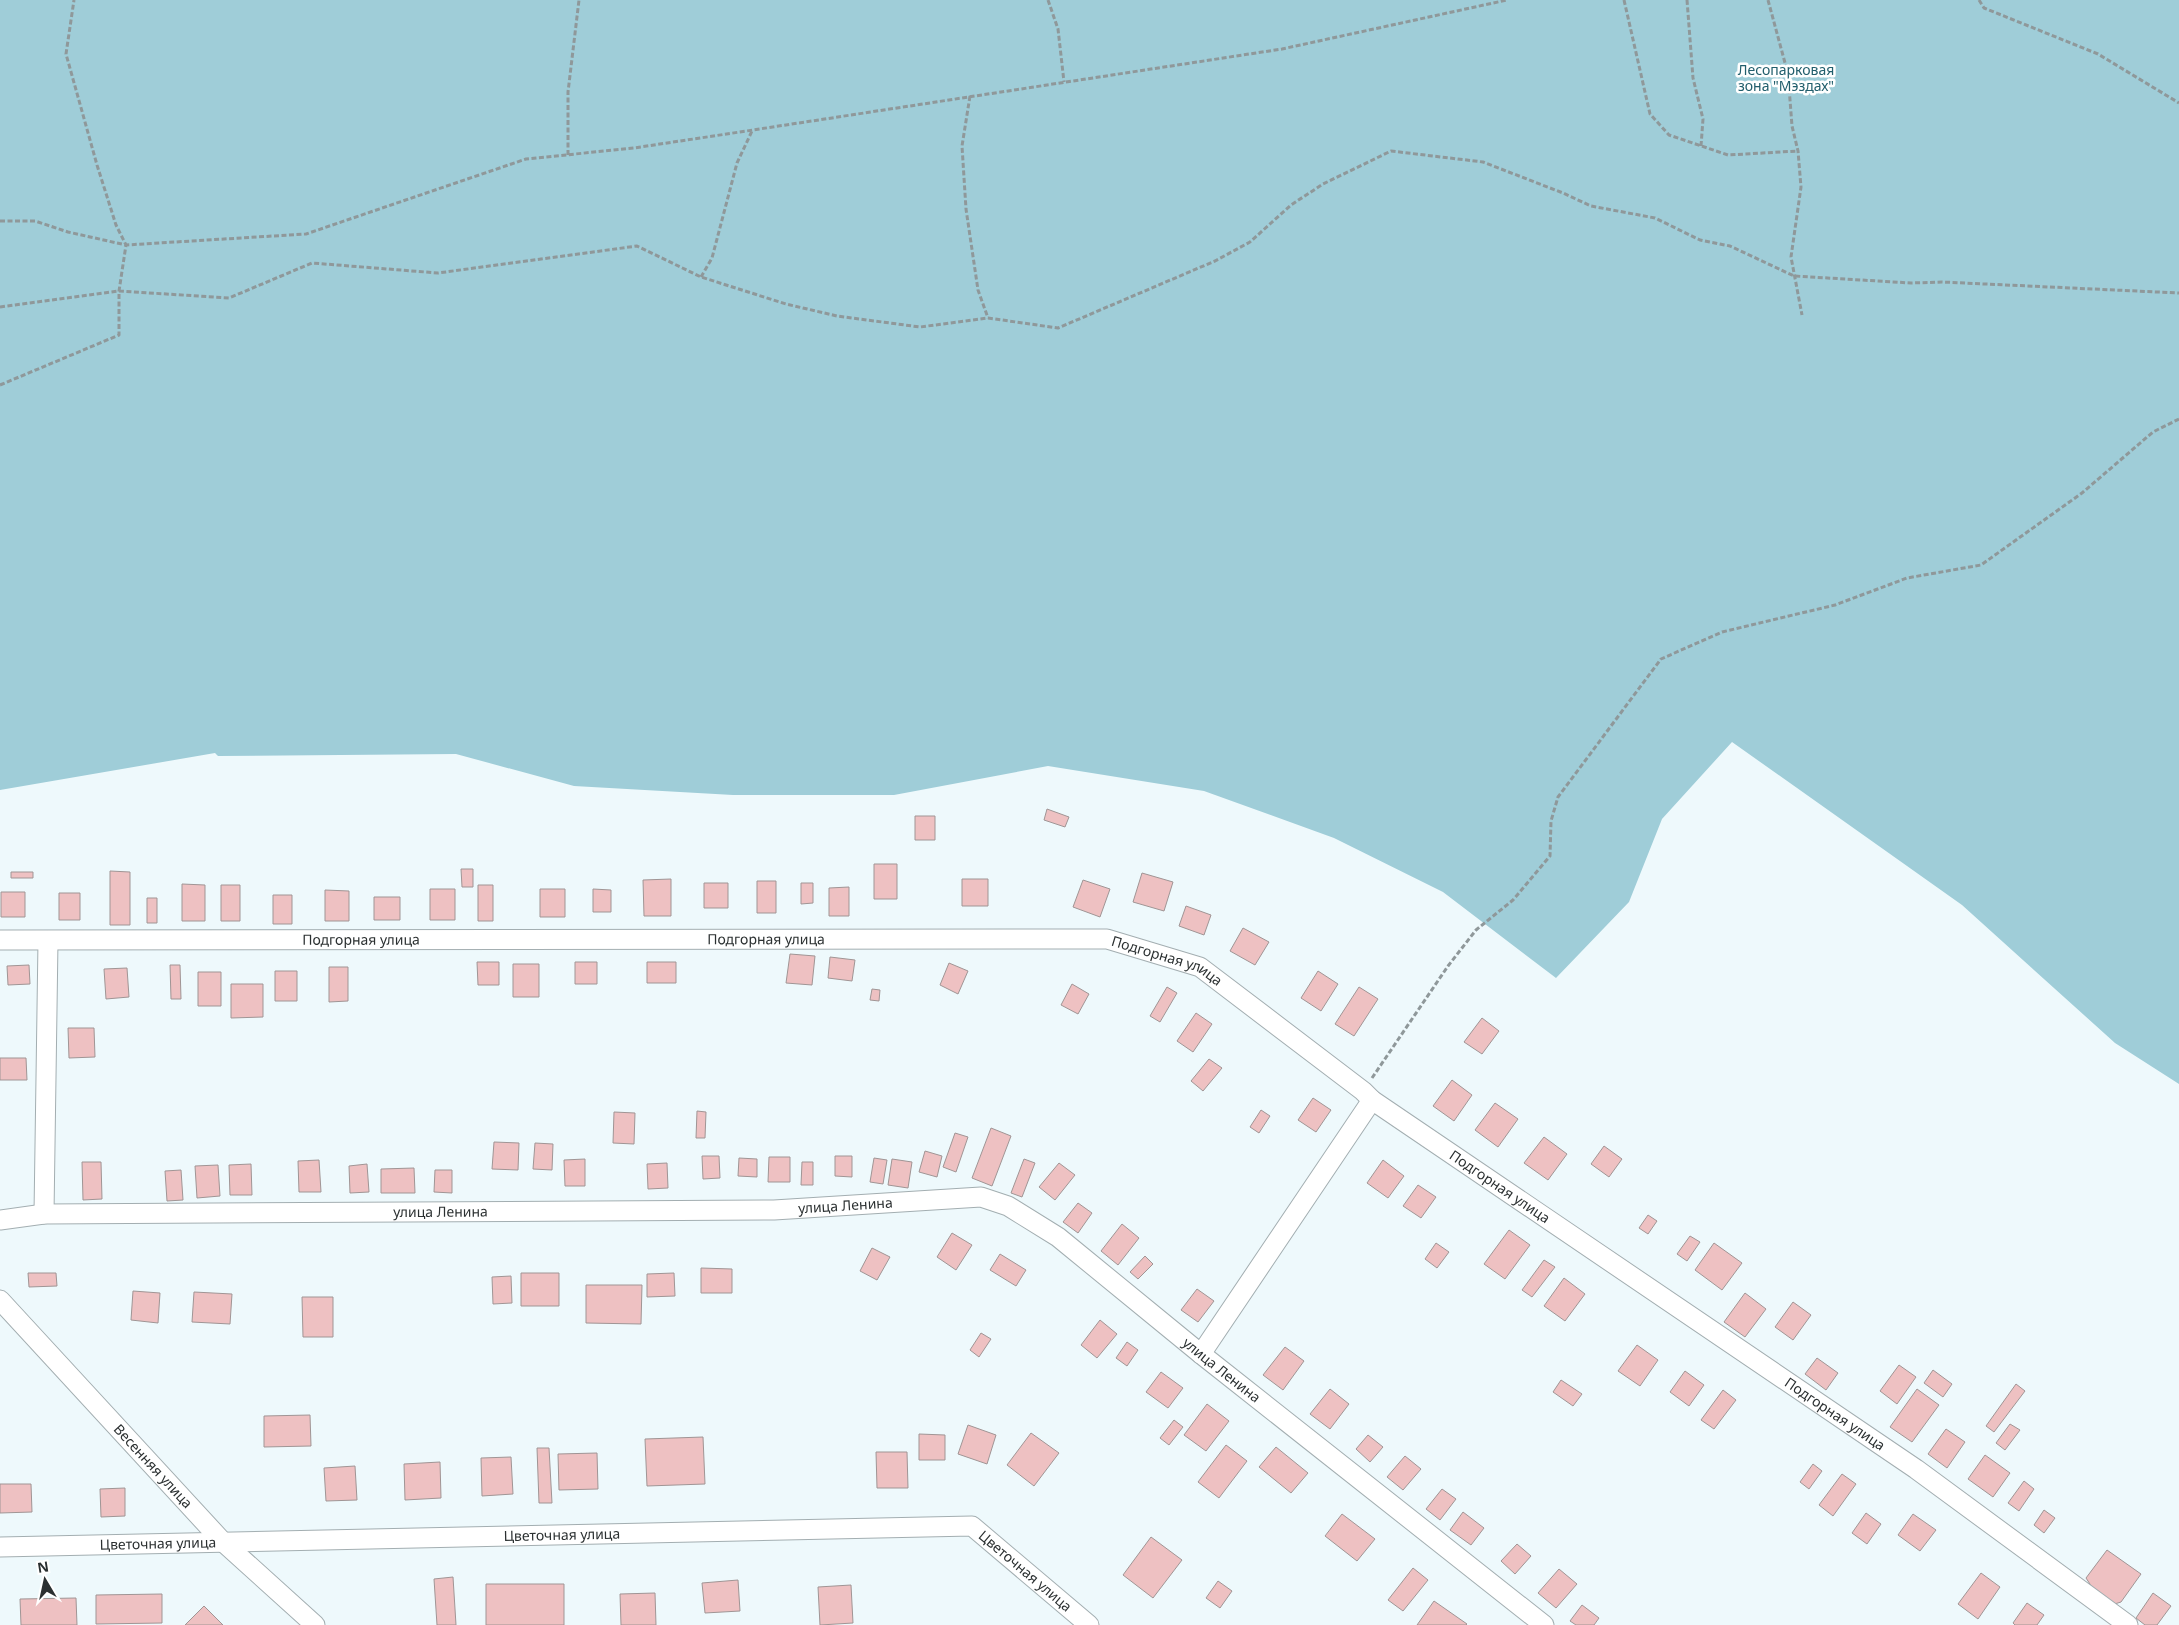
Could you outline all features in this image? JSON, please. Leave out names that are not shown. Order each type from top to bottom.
[{"type":"street","name":"Подгорная улица","points":[[0,940],[1107,939],[1200,967],[1368,1095],[1916,1469],[2128,1625]]},
{"type":"street","points":[[44,1214],[48,941]]},
{"type":"street","points":[[1201,1354],[1368,1095]]},
{"type":"street","name":"улица Ленина","points":[[0,1220],[44,1214],[774,1210],[981,1197],[1008,1206],[1058,1237],[1201,1354],[1544,1625]]},
{"type":"street","name":"Весенняя улица","points":[[0,1300],[222,1541],[315,1625]]},
{"type":"street","name":"Цветочная улица","points":[[0,1547],[972,1526],[1089,1625]]},
{"type":"path","points":[[0,385],[119,335],[119,291],[126,245],[116,225],[97,165],[66,54],[74,0]]},
{"type":"path","points":[[568,155],[568,92],[578,0]]},
{"type":"path","points":[[1048,0],[1058,30],[1064,82]]},
{"type":"path","points":[[0,221],[35,221],[68,232],[126,245],[306,234],[526,159],[753,130],[1282,49],[1507,0]]},
{"type":"path","points":[[1624,0],[1650,114],[1669,135],[1728,155],[1798,151]]},
{"type":"path","points":[[1687,0],[1693,78],[1703,119],[1700,146]]},
{"type":"path","points":[[1768,0],[1788,74],[1792,126],[1798,151],[1802,187],[1791,257],[1802,315]]},
{"type":"path","points":[[1979,0],[1984,8],[2098,54],[2179,103]]},
{"type":"path","points":[[970,96],[962,146],[966,208],[978,290],[988,318]]},
{"type":"path","points":[[701,277],[712,258],[737,163],[753,130]]},
{"type":"path","points":[[0,307],[119,291],[229,298],[312,263],[438,273],[637,246],[701,277],[786,304],[837,316],[920,327],[988,318],[1058,328],[1215,261],[1242,247],[1250,242],[1291,204],[1322,184],[1392,150],[1483,162],[1591,206],[1655,218],[1700,240],[1730,246],[1794,276],[1911,283],[1942,282],[2179,293]]},
{"type":"path","points":[[1368,1095],[1448,966],[1476,930],[1513,900],[1550,856],[1551,821],[1558,797],[1661,659],[1722,632],[1835,605],[1908,578],[1981,565],[2082,493],[2153,432],[2179,419]]},
{"type":"green space","name":"Лесопарковая зона \"Мэздах\"","points":[[0,0],[2179,0],[2179,1084],[2115,1043],[1962,905],[1732,742],[1662,819],[1629,902],[1556,978],[1443,892],[1334,838],[1204,791],[1048,766],[894,795],[733,795],[574,786],[456,754],[218,756],[215,753],[0,790]]},
{"type":"building","points":[[1047,809],[1069,817],[1065,827],[1044,820]]},
{"type":"building","points":[[915,816],[935,816],[935,840],[915,840]]},
{"type":"building","points":[[874,864],[897,864],[897,899],[874,899]]},
{"type":"building","points":[[461,869],[473,869],[473,887],[462,887]]},
{"type":"building","points":[[110,871],[130,872],[130,925],[110,925]]},
{"type":"building","points":[[11,872],[33,872],[33,878],[11,878]]},
{"type":"building","points":[[1142,873],[1173,882],[1164,911],[1133,902]]},
{"type":"building","points":[[671,879],[671,916],[644,916],[643,880]]},
{"type":"building","points":[[962,879],[988,879],[988,906],[962,906]]},
{"type":"building","points":[[1083,880],[1110,889],[1100,917],[1073,907]]},
{"type":"building","points":[[757,881],[776,881],[776,913],[757,913]]},
{"type":"building","points":[[704,883],[728,883],[728,908],[704,908]]},
{"type":"building","points":[[801,883],[813,883],[813,903],[801,904]]},
{"type":"building","points":[[182,884],[205,885],[205,921],[182,921]]},
{"type":"building","points":[[221,885],[240,885],[240,921],[221,921]]},
{"type":"building","points":[[478,885],[493,885],[493,921],[478,921]]},
{"type":"building","points":[[849,887],[849,916],[829,916],[829,888]]},
{"type":"building","points":[[430,889],[455,889],[455,920],[430,920]]},
{"type":"building","points":[[540,889],[565,889],[565,917],[540,917]]},
{"type":"building","points":[[593,889],[611,890],[611,912],[593,912]]},
{"type":"building","points":[[325,890],[349,891],[349,921],[325,921]]},
{"type":"building","points":[[1,892],[25,892],[25,917],[1,917]]},
{"type":"building","points":[[59,893],[80,893],[80,920],[59,920]]},
{"type":"building","points":[[273,895],[292,895],[292,924],[273,924]]},
{"type":"building","points":[[374,897],[400,897],[400,920],[374,920]]},
{"type":"building","points":[[147,898],[157,898],[157,923],[147,923]]},
{"type":"building","points":[[1186,906],[1211,915],[1204,935],[1179,926]]},
{"type":"building","points":[[1243,928],[1269,942],[1255,965],[1230,951]]},
{"type":"building","points":[[790,954],[815,956],[812,985],[786,983]]},
{"type":"building","points":[[830,957],[855,960],[852,981],[828,978]]},
{"type":"building","points":[[477,962],[499,962],[499,985],[478,985]]},
{"type":"building","points":[[575,962],[597,962],[597,984],[575,984]]},
{"type":"building","points":[[647,962],[676,962],[676,983],[647,983]]},
{"type":"building","points":[[949,963],[968,971],[958,994],[940,985]]},
{"type":"building","points":[[513,964],[539,964],[539,997],[513,997]]},
{"type":"building","points":[[29,965],[30,984],[8,985],[7,966]]},
{"type":"building","points":[[170,965],[180,965],[181,999],[171,999]]},
{"type":"building","points":[[329,967],[348,967],[348,1001],[329,1002]]},
{"type":"building","points":[[127,968],[129,997],[106,999],[104,969]]},
{"type":"building","points":[[275,971],[297,971],[297,1001],[275,1001]]},
{"type":"building","points":[[1318,971],[1338,984],[1321,1011],[1301,998]]},
{"type":"building","points":[[198,972],[221,972],[221,1006],[198,1006]]},
{"type":"building","points":[[231,984],[263,984],[263,1017],[231,1018]]},
{"type":"building","points":[[1072,984],[1089,994],[1078,1014],[1061,1005]]},
{"type":"building","points":[[1167,987],[1177,993],[1160,1022],[1150,1016]]},
{"type":"building","points":[[1359,987],[1378,999],[1354,1036],[1335,1024]]},
{"type":"building","points":[[872,989],[880,990],[879,1001],[870,1000]]},
{"type":"building","points":[[1196,1013],[1212,1024],[1193,1052],[1177,1041]]},
{"type":"building","points":[[1482,1018],[1499,1031],[1482,1054],[1464,1042]]},
{"type":"building","points":[[68,1028],[94,1028],[95,1057],[69,1058]]},
{"type":"building","points":[[0,1058],[26,1058],[27,1080],[0,1080]]},
{"type":"building","points":[[1209,1059],[1222,1068],[1203,1091],[1191,1081]]},
{"type":"building","points":[[1452,1080],[1472,1095],[1454,1121],[1433,1106]]},
{"type":"building","points":[[1313,1098],[1331,1110],[1316,1132],[1298,1120]]},
{"type":"building","points":[[1495,1103],[1518,1119],[1498,1147],[1475,1130]]},
{"type":"building","points":[[1261,1110],[1270,1116],[1259,1133],[1250,1127]]},
{"type":"building","points":[[697,1111],[706,1112],[705,1138],[696,1138]]},
{"type":"building","points":[[614,1112],[635,1113],[634,1144],[613,1143]]},
{"type":"building","points":[[991,1128],[1011,1136],[992,1186],[972,1178]]},
{"type":"building","points":[[955,1133],[968,1137],[956,1172],[943,1167]]},
{"type":"building","points":[[1544,1137],[1567,1154],[1548,1180],[1524,1163]]},
{"type":"building","points":[[494,1142],[519,1143],[518,1170],[492,1169]]},
{"type":"building","points":[[535,1143],[553,1144],[552,1170],[533,1169]]},
{"type":"building","points":[[1604,1146],[1622,1159],[1609,1177],[1591,1164]]},
{"type":"building","points":[[925,1151],[942,1156],[937,1177],[919,1172]]},
{"type":"building","points":[[702,1156],[719,1156],[720,1178],[703,1179]]},
{"type":"building","points":[[835,1156],[852,1156],[852,1177],[835,1176]]},
{"type":"building","points":[[769,1157],[790,1157],[790,1182],[768,1182]]},
{"type":"building","points":[[739,1158],[757,1159],[757,1177],[738,1176]]},
{"type":"building","points":[[874,1158],[887,1160],[883,1184],[870,1182]]},
{"type":"building","points":[[585,1159],[585,1186],[565,1186],[564,1160]]},
{"type":"building","points":[[892,1159],[912,1162],[908,1188],[888,1185]]},
{"type":"building","points":[[1024,1159],[1035,1163],[1022,1197],[1011,1193]]},
{"type":"building","points":[[319,1160],[321,1192],[299,1192],[298,1161]]},
{"type":"building","points":[[1383,1160],[1404,1176],[1388,1198],[1367,1183]]},
{"type":"building","points":[[82,1162],[101,1162],[102,1199],[83,1200]]},
{"type":"building","points":[[802,1162],[813,1162],[813,1185],[801,1185]]},
{"type":"building","points":[[667,1163],[668,1188],[648,1189],[647,1164]]},
{"type":"building","points":[[1059,1163],[1075,1175],[1055,1200],[1039,1187]]},
{"type":"building","points":[[251,1164],[252,1195],[230,1195],[229,1165]]},
{"type":"building","points":[[367,1164],[369,1192],[350,1193],[349,1166]]},
{"type":"building","points":[[218,1165],[220,1196],[197,1198],[195,1166]]},
{"type":"building","points":[[414,1168],[415,1193],[381,1193],[381,1169]]},
{"type":"building","points":[[181,1170],[183,1200],[167,1201],[165,1171]]},
{"type":"building","points":[[435,1170],[452,1170],[452,1193],[434,1192]]},
{"type":"building","points":[[1418,1185],[1436,1197],[1421,1218],[1403,1206]]},
{"type":"building","points":[[1078,1203],[1092,1213],[1078,1233],[1063,1222]]},
{"type":"building","points":[[1648,1215],[1657,1221],[1648,1234],[1639,1228]]},
{"type":"building","points":[[1122,1224],[1139,1238],[1118,1265],[1101,1251]]},
{"type":"building","points":[[1509,1230],[1530,1245],[1505,1279],[1484,1264]]},
{"type":"building","points":[[952,1233],[972,1245],[956,1270],[937,1257]]},
{"type":"building","points":[[1690,1236],[1700,1242],[1687,1261],[1677,1254]]},
{"type":"building","points":[[1436,1243],[1449,1252],[1437,1268],[1425,1259]]},
{"type":"building","points":[[1714,1243],[1742,1263],[1722,1290],[1695,1270]]},
{"type":"building","points":[[872,1248],[890,1257],[877,1280],[860,1271]]},
{"type":"building","points":[[1000,1254],[1026,1270],[1016,1286],[990,1270]]},
{"type":"building","points":[[1145,1256],[1153,1264],[1138,1279],[1130,1272]]},
{"type":"building","points":[[1544,1260],[1555,1267],[1532,1297],[1522,1290]]},
{"type":"building","points":[[701,1268],[732,1269],[732,1293],[701,1293]]},
{"type":"building","points":[[28,1273],[56,1273],[57,1286],[29,1287]]},
{"type":"building","points":[[521,1273],[559,1273],[559,1306],[521,1306]]},
{"type":"building","points":[[674,1273],[675,1296],[647,1297],[647,1274]]},
{"type":"building","points":[[511,1276],[512,1303],[493,1304],[492,1277]]},
{"type":"building","points":[[1564,1278],[1585,1294],[1565,1321],[1544,1306]]},
{"type":"building","points":[[586,1285],[642,1285],[641,1324],[586,1323]]},
{"type":"building","points":[[1197,1289],[1214,1301],[1198,1322],[1181,1310]]},
{"type":"building","points":[[133,1291],[160,1293],[158,1323],[131,1320]]},
{"type":"building","points":[[194,1292],[232,1294],[230,1324],[192,1322]]},
{"type":"building","points":[[1745,1293],[1766,1309],[1745,1337],[1724,1322]]},
{"type":"building","points":[[302,1297],[333,1297],[333,1337],[303,1337]]},
{"type":"building","points":[[1793,1302],[1811,1315],[1793,1340],[1775,1327]]},
{"type":"building","points":[[1100,1320],[1117,1334],[1097,1358],[1081,1345]]},
{"type":"building","points":[[981,1333],[991,1339],[979,1357],[970,1350]]},
{"type":"building","points":[[1127,1342],[1138,1350],[1127,1366],[1116,1358]]},
{"type":"building","points":[[1637,1345],[1658,1360],[1640,1386],[1618,1371]]},
{"type":"building","points":[[1285,1347],[1304,1361],[1283,1390],[1263,1375]]},
{"type":"building","points":[[1817,1358],[1838,1373],[1826,1390],[1805,1374]]},
{"type":"building","points":[[1899,1365],[1916,1377],[1897,1404],[1880,1391]]},
{"type":"building","points":[[1933,1370],[1952,1384],[1943,1397],[1924,1383]]},
{"type":"building","points":[[1685,1371],[1704,1385],[1689,1406],[1670,1392]]},
{"type":"building","points":[[1161,1372],[1183,1388],[1168,1408],[1146,1392]]},
{"type":"building","points":[[1561,1380],[1582,1394],[1573,1406],[1553,1392]]},
{"type":"building","points":[[2016,1384],[2025,1391],[1994,1432],[1986,1426]]},
{"type":"building","points":[[1330,1389],[1349,1404],[1330,1429],[1310,1414]]},
{"type":"building","points":[[1917,1389],[1939,1405],[1912,1442],[1890,1427]]},
{"type":"building","points":[[1723,1390],[1736,1400],[1714,1429],[1701,1420]]},
{"type":"building","points":[[1207,1404],[1229,1421],[1206,1451],[1184,1435]]},
{"type":"building","points":[[310,1415],[311,1446],[264,1447],[264,1416]]},
{"type":"building","points":[[1174,1420],[1183,1427],[1169,1445],[1160,1438]]},
{"type":"building","points":[[2010,1424],[2020,1430],[2005,1450],[1996,1443]]},
{"type":"building","points":[[968,1425],[996,1435],[987,1464],[958,1454]]},
{"type":"building","points":[[1946,1429],[1965,1442],[1947,1468],[1928,1454]]},
{"type":"building","points":[[1031,1433],[1059,1453],[1034,1486],[1007,1465]]},
{"type":"building","points":[[919,1434],[945,1435],[945,1460],[919,1460]]},
{"type":"building","points":[[1368,1435],[1383,1447],[1370,1462],[1356,1449]]},
{"type":"building","points":[[703,1437],[705,1484],[647,1486],[645,1439]]},
{"type":"building","points":[[1226,1445],[1247,1461],[1219,1498],[1198,1482]]},
{"type":"building","points":[[1276,1447],[1308,1473],[1291,1493],[1259,1467]]},
{"type":"building","points":[[537,1448],[549,1448],[552,1503],[539,1503]]},
{"type":"building","points":[[876,1452],[907,1452],[908,1488],[877,1488]]},
{"type":"building","points":[[597,1453],[598,1489],[559,1490],[558,1454]]},
{"type":"building","points":[[1985,1455],[2010,1473],[1993,1497],[1968,1479]]},
{"type":"building","points":[[1405,1456],[1421,1469],[1403,1490],[1387,1477]]},
{"type":"building","points":[[511,1457],[513,1494],[482,1496],[481,1458]]},
{"type":"building","points":[[440,1462],[441,1498],[405,1500],[404,1464]]},
{"type":"building","points":[[1813,1464],[1822,1471],[1809,1489],[1800,1482]]},
{"type":"building","points":[[355,1466],[357,1500],[326,1501],[324,1468]]},
{"type":"building","points":[[1842,1474],[1856,1484],[1833,1516],[1819,1505]]},
{"type":"building","points":[[2024,1481],[2034,1489],[2019,1511],[2008,1503]]},
{"type":"building","points":[[0,1484],[31,1484],[32,1512],[0,1513]]},
{"type":"building","points":[[125,1488],[125,1516],[101,1517],[100,1489]]},
{"type":"building","points":[[1442,1489],[1456,1499],[1440,1520],[1426,1509]]},
{"type":"building","points":[[2044,1510],[2055,1518],[2044,1533],[2034,1525]]},
{"type":"building","points":[[1463,1512],[1484,1528],[1471,1545],[1450,1530]]},
{"type":"building","points":[[1866,1513],[1881,1524],[1867,1544],[1852,1533]]},
{"type":"building","points":[[1342,1514],[1375,1539],[1357,1561],[1325,1536]]},
{"type":"building","points":[[1913,1514],[1936,1530],[1920,1551],[1898,1535]]},
{"type":"building","points":[[1151,1537],[1182,1560],[1153,1598],[1123,1575]]},
{"type":"building","points":[[1517,1544],[1531,1556],[1515,1574],[1501,1561]]},
{"type":"building","points":[[2107,1550],[2141,1574],[2121,1602],[2105,1607],[2086,1578]]},
{"type":"building","points":[[1413,1568],[1428,1580],[1403,1611],[1388,1600]]},
{"type":"building","points":[[1559,1569],[1577,1584],[1556,1608],[1538,1593]]},
{"type":"building","points":[[1981,1573],[2000,1587],[1978,1619],[1958,1604]]},
{"type":"building","points":[[453,1577],[456,1625],[437,1625],[434,1579]]},
{"type":"building","points":[[738,1580],[740,1611],[705,1613],[702,1583]]},
{"type":"building","points":[[1218,1581],[1232,1591],[1220,1608],[1206,1598]]},
{"type":"building","points":[[486,1584],[564,1584],[564,1625],[486,1625]]},
{"type":"building","points":[[851,1585],[853,1623],[820,1625],[818,1587]]},
{"type":"building","points":[[655,1593],[656,1625],[621,1625],[620,1594]]},
{"type":"building","points":[[2153,1593],[2171,1606],[2157,1625],[2145,1625],[2136,1618]]},
{"type":"building","points":[[162,1594],[162,1623],[96,1624],[96,1595]]},
{"type":"building","points":[[76,1598],[77,1625],[21,1625],[20,1599]]},
{"type":"building","points":[[1434,1601],[1467,1624],[1417,1625]]},
{"type":"building","points":[[2027,1603],[2044,1615],[2037,1625],[2015,1625],[2013,1623]]},
{"type":"building","points":[[1582,1605],[1599,1618],[1594,1625],[1576,1625],[1570,1621]]},
{"type":"building","points":[[204,1606],[223,1625],[185,1625]]}]
